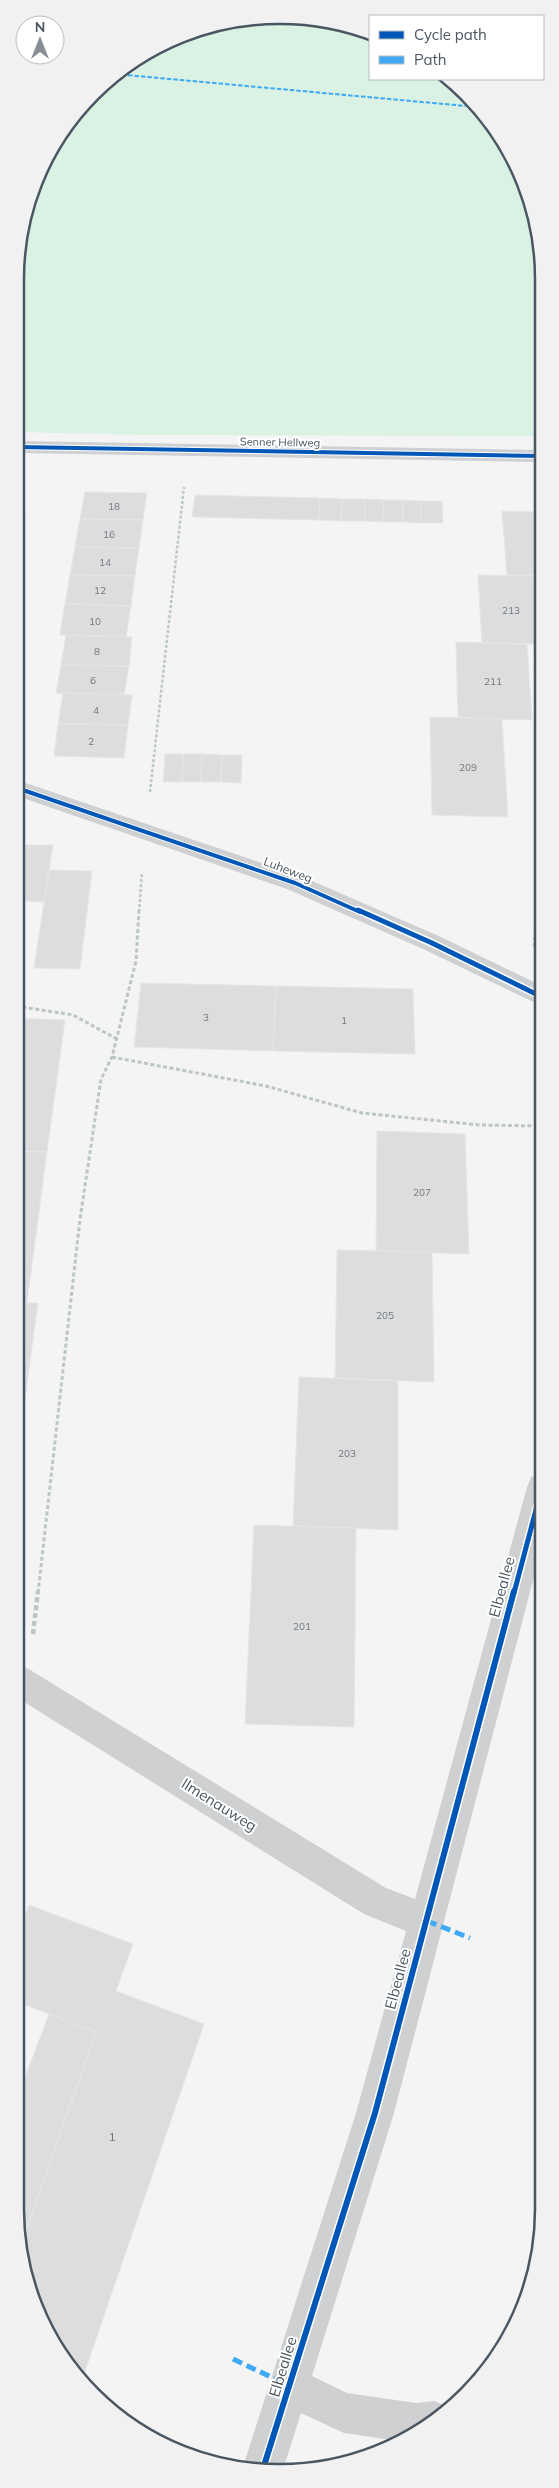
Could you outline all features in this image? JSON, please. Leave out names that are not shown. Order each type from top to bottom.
[{"type":"street","name":"Senner Hellweg","points":[[24,447],[535,456]]},
{"type":"street","name":"Luheweg","points":[[24,790],[295,883],[432,942],[535,994]]},
{"type":"street","name":"Elbeallee","points":[[265,2464],[374,2114],[535,1513]]},
{"type":"street","name":"Ilmenauweg","points":[[24,1685],[376,1902],[426,1921]]},
{"type":"street","points":[[290,2386],[344,2413],[417,2424]]},
{"type":"path","points":[[24,1659],[80,1219],[101,1080],[112,1057],[136,961],[145,832],[185,482]]},
{"type":"path","points":[[24,1007],[73,1015],[117,1038]]},
{"type":"path","points":[[112,1057],[266,1086],[362,1113],[480,1125],[535,1126]]},
{"type":"green space","points":[[263,24],[313,26],[362,37],[369,40],[369,80],[439,80],[448,87],[472,111],[492,137],[509,166],[527,213],[535,263],[535,436],[143,435],[24,432],[24,263],[32,213],[50,166],[67,137],[87,111],[111,87],[137,67],[166,50],[213,32]]},
{"type":"building","points":[[85,492],[147,493],[143,520],[80,519]]},
{"type":"building","points":[[195,495],[320,498],[319,520],[192,517]]},
{"type":"building","points":[[320,498],[342,499],[341,521],[319,520]]},
{"type":"building","points":[[342,499],[365,499],[365,521],[341,521]]},
{"type":"building","points":[[365,499],[384,500],[383,522],[365,521]]},
{"type":"building","points":[[384,500],[403,500],[403,522],[383,522]]},
{"type":"building","points":[[403,500],[421,501],[421,523],[403,522]]},
{"type":"building","points":[[421,501],[442,501],[443,523],[421,523]]},
{"type":"building","points":[[502,511],[535,512],[535,576],[507,575]]},
{"type":"building","points":[[80,519],[143,520],[139,548],[75,547]]},
{"type":"building","points":[[75,547],[139,548],[135,576],[70,575]]},
{"type":"building","points":[[70,575],[135,576],[131,606],[65,604]]},
{"type":"building","points":[[478,575],[535,576],[535,644],[482,643]]},
{"type":"building","points":[[65,604],[131,606],[126,637],[60,635]]},
{"type":"building","points":[[66,635],[132,637],[129,666],[61,665]]},
{"type":"building","points":[[456,642],[527,644],[532,720],[458,718]]},
{"type":"building","points":[[61,665],[129,666],[124,695],[56,693]]},
{"type":"building","points":[[63,693],[132,695],[128,725],[58,724]]},
{"type":"building","points":[[430,717],[502,719],[508,817],[432,815]]},
{"type":"building","points":[[58,724],[128,725],[124,758],[54,756]]},
{"type":"building","points":[[165,754],[183,754],[182,782],[163,782]]},
{"type":"building","points":[[183,754],[202,754],[201,782],[182,782]]},
{"type":"building","points":[[202,754],[222,755],[221,782],[201,782]]},
{"type":"building","points":[[222,755],[242,755],[241,783],[221,782]]},
{"type":"building","points":[[24,845],[53,845],[44,902],[24,901]]},
{"type":"building","points":[[49,870],[92,871],[80,969],[34,968]]},
{"type":"building","points":[[141,983],[276,986],[273,1051],[134,1047]]},
{"type":"building","points":[[276,986],[413,989],[415,1054],[273,1051]]},
{"type":"building","points":[[24,1018],[65,1020],[47,1152],[24,1151]]},
{"type":"building","points":[[377,1131],[465,1134],[469,1254],[376,1251]]},
{"type":"building","points":[[24,1151],[47,1152],[27,1303],[24,1303]]},
{"type":"building","points":[[337,1250],[432,1252],[434,1382],[335,1378]]},
{"type":"building","points":[[24,1303],[38,1303],[30,1361],[24,1361]]},
{"type":"building","points":[[24,1361],[30,1361],[24,1407]]},
{"type":"building","points":[[299,1377],[398,1381],[398,1530],[293,1526]]},
{"type":"building","points":[[254,1525],[356,1528],[354,1727],[245,1724]]},
{"type":"building","points":[[29,1905],[133,1944],[116,1991],[204,2024],[84,2373],[67,2351],[43,2306],[32,2275],[25,2233],[96,2032],[24,2004],[24,1918]]},
{"type":"building","points":[[49,2014],[96,2032],[25,2233],[24,2225],[24,2080]]},
{"type":"marked path","points":[[127,75],[467,106]]},
{"type":"marked path","points":[[427,1921],[470,1938]]},
{"type":"marked path","points":[[233,2359],[290,2386]]},
{"type":"cycle path","points":[[24,447],[535,456]]},
{"type":"cycle path","points":[[24,790],[295,883],[432,943],[535,994]]},
{"type":"cycle path","points":[[265,2464],[375,2113],[535,1513]]}]
